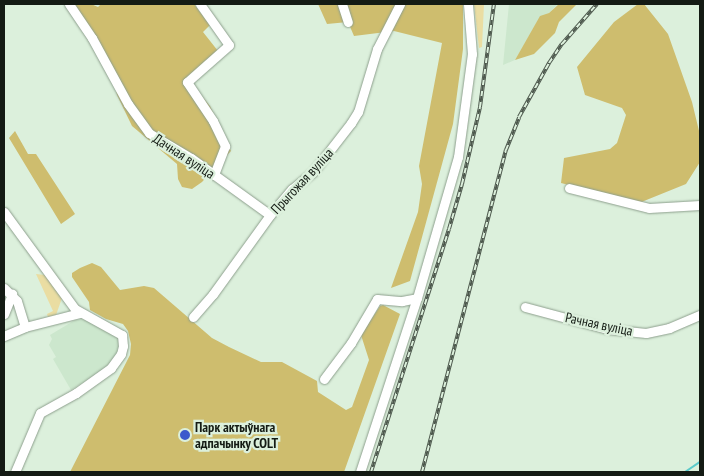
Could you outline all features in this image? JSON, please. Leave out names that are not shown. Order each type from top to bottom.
[{"type":"street","name":"Дачная вуліца","points":[[69,4],[92,38],[138,121],[162,142],[191,158],[270,215]]},
{"type":"street","points":[[200,4],[229,45],[187,82],[213,121],[224,146],[214,175]]},
{"type":"street","points":[[342,4],[348,22]]},
{"type":"street","name":"Прыгожая вуліца","points":[[193,317],[270,215],[292,189],[314,172],[351,123],[358,112],[377,49],[400,4]]},
{"type":"street","points":[[360,472],[417,298],[458,157],[472,54],[468,4]]},
{"type":"street","points":[[569,188],[644,208],[700,205]]},
{"type":"street","points":[[4,212],[80,313],[122,335],[123,346],[121,354],[111,368],[76,393],[40,413],[15,472]]},
{"type":"street","points":[[4,288],[12,294],[26,327]]},
{"type":"street","points":[[4,314],[12,294]]},
{"type":"street","points":[[324,379],[352,343],[377,299],[402,301],[417,298]]},
{"type":"street","name":"Рачная вуліца","points":[[525,307],[607,328],[646,333],[669,328],[700,315]]},
{"type":"street","points":[[4,336],[26,327],[80,313]]},
{"type":"shaded area","points":[[73,4],[91,4],[98,7],[101,4],[194,4],[210,25],[203,32],[218,51],[190,82],[210,106],[231,151],[202,182],[192,189],[182,187],[178,179],[177,164],[132,126],[117,95],[111,67]]},
{"type":"shaded area","points":[[318,4],[463,4],[463,49],[453,124],[410,281],[391,288],[418,212],[422,184],[419,166],[442,43],[394,31],[354,36],[348,22],[327,24]]},
{"type":"shaded area","points":[[474,4],[484,4],[482,47],[479,48]]},
{"type":"shaded area","points":[[509,4],[558,4],[549,13],[540,17],[515,60],[503,65]]},
{"type":"shaded area","points":[[559,4],[577,4],[559,22],[555,33],[534,54],[515,60],[540,16],[549,13]]},
{"type":"shaded area","points":[[638,4],[644,4],[668,34],[692,102],[700,135],[700,162],[686,184],[639,203],[561,183],[564,158],[610,149],[617,143],[626,115],[622,108],[585,95],[577,67],[614,22]]},
{"type":"shaded area","points":[[15,131],[28,154],[36,154],[75,214],[61,224],[9,138]]},
{"type":"shaded area","points":[[92,263],[101,267],[120,290],[144,286],[154,288],[212,338],[261,362],[282,362],[317,381],[318,392],[346,410],[352,407],[369,360],[361,335],[380,306],[383,305],[400,314],[344,472],[70,472],[130,355],[131,344],[128,331],[123,324],[106,319],[90,310],[89,302],[72,277],[72,273]]},
{"type":"shaded area","points":[[36,274],[45,275],[62,298],[56,315],[48,317],[47,314],[53,311]]},
{"type":"shaded area","points":[[82,319],[111,331],[118,337],[119,345],[115,359],[110,365],[71,390],[53,359],[56,357],[49,345],[52,339],[50,335],[75,320]]},
{"type":"waterway","points":[[685,472],[700,462]]},
{"type":"railway","points":[[371,472],[462,184],[480,107],[494,4]]},
{"type":"railway","points":[[422,472],[506,150],[519,117],[549,63],[562,44],[597,4]]},
{"type":"place","name":"Парк актыўнага адпачынку COLT","points":[[185,435]]}]
